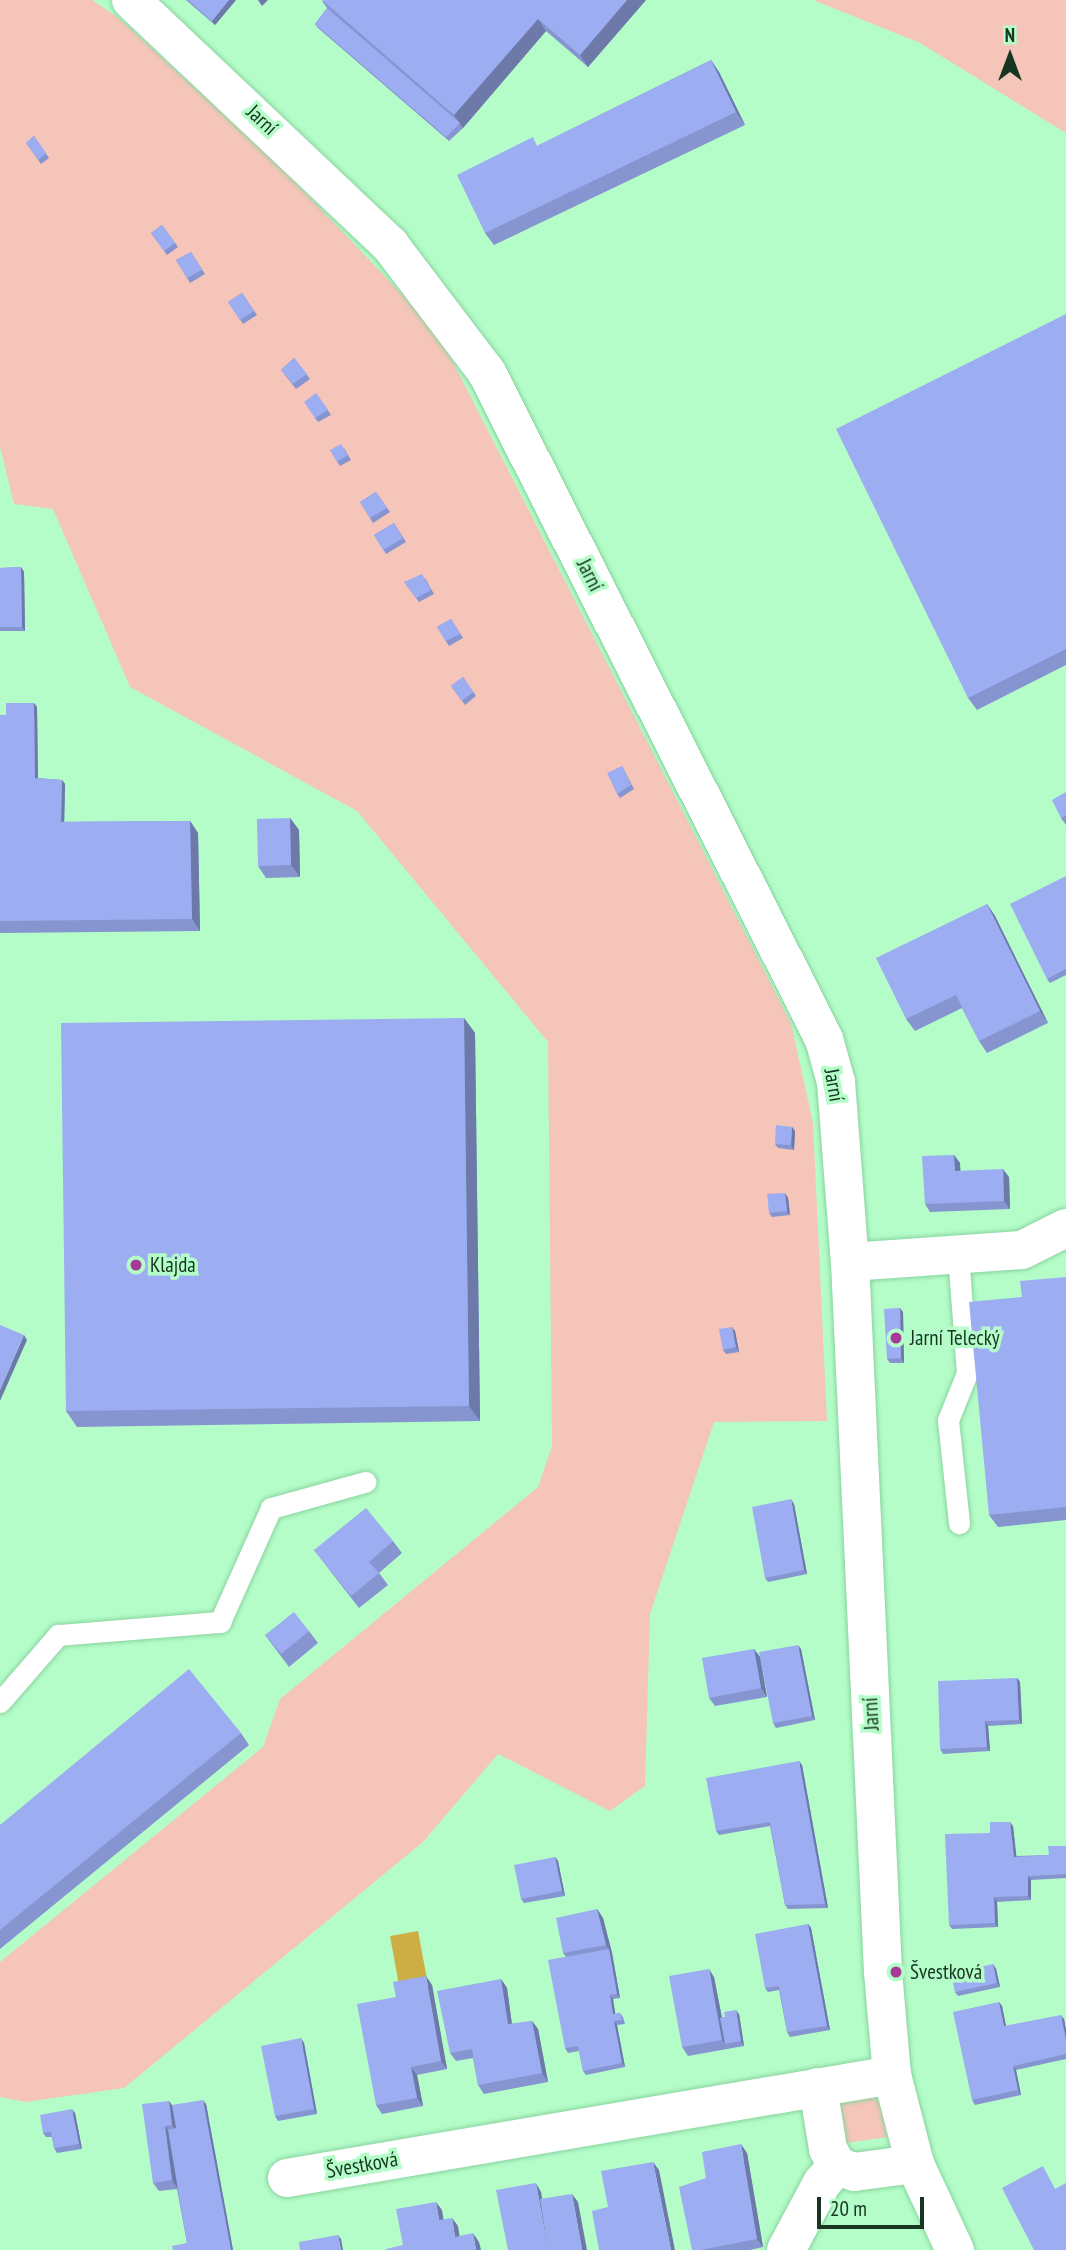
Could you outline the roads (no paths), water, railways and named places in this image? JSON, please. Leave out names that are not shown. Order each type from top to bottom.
[{"type":"street","name":"Jarní","points":[[131,0],[390,245],[487,373],[824,1040],[836,1082],[850,1262],[883,1972],[892,2075],[915,2164],[955,2250]]},
{"type":"street","points":[[850,1262],[1022,1250],[1066,1228]]},
{"type":"street","name":"Švestková","points":[[286,2178],[892,2075]]},
{"type":"street","points":[[786,2250],[831,2173],[818,2087]]},
{"type":"street","points":[[831,2173],[915,2164]]},
{"type":"lane","points":[[958,1254],[967,1373],[948,1420],[959,1523]]},
{"type":"lane","points":[[0,1702],[58,1635],[220,1622],[271,1508],[365,1482]]},
{"type":"place","name":"Klajda","points":[[136,1265]]},
{"type":"place","name":"Jarní Telecký","points":[[896,1338]]},
{"type":"place","name":"Švestková","points":[[896,1972]]}]
